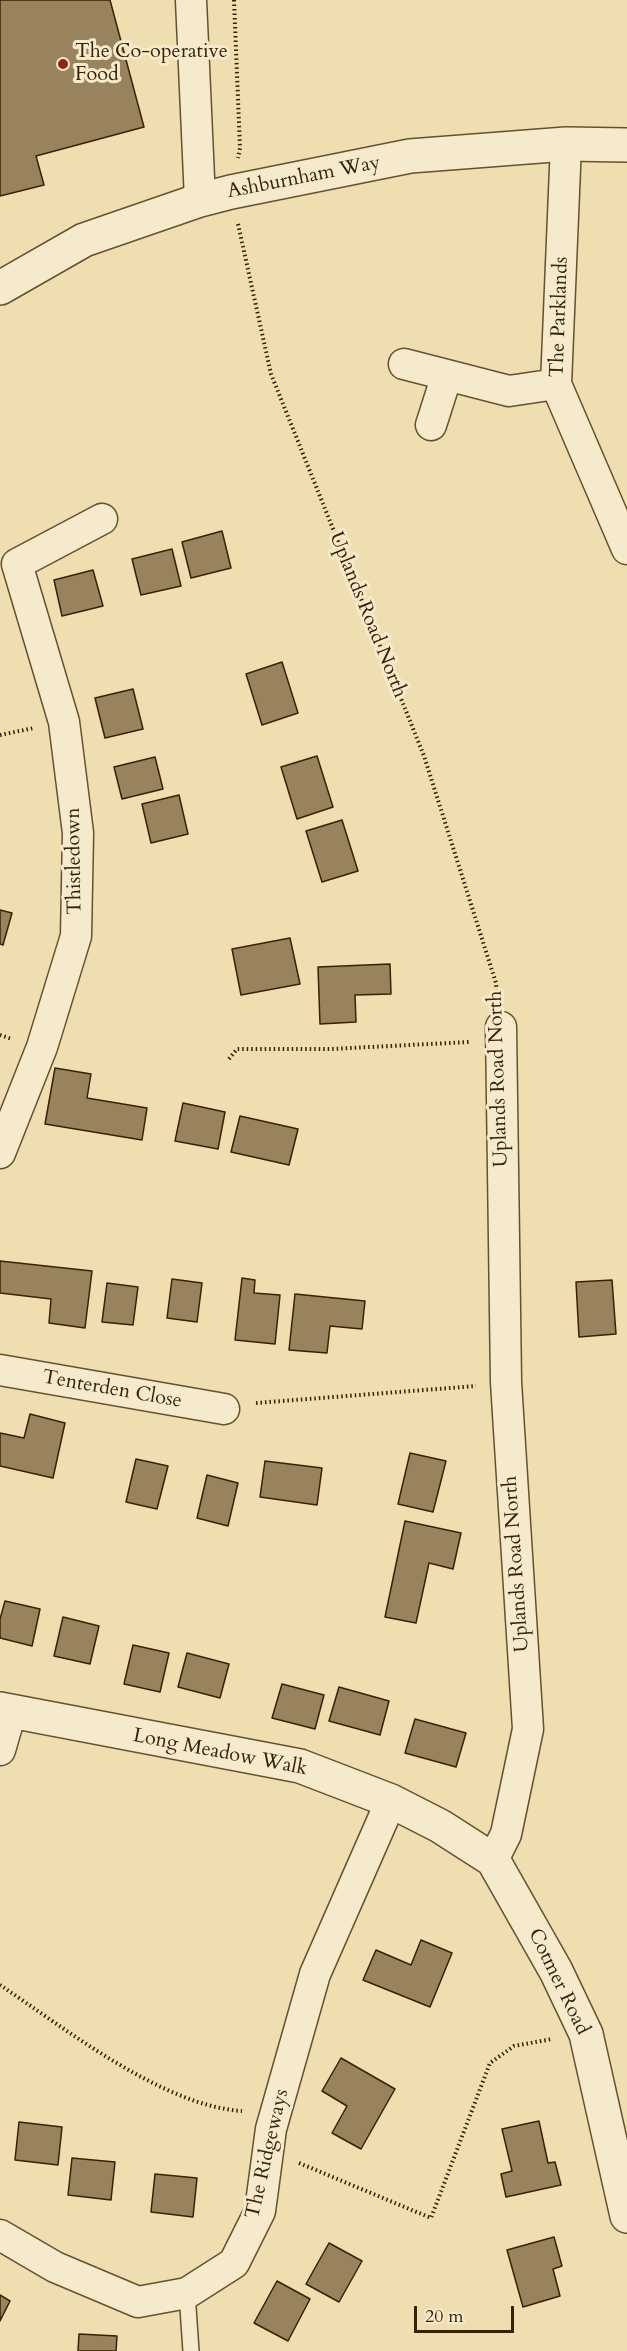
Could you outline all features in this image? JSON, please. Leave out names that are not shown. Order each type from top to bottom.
[{"type":"street","points":[[191,0],[200,200]]},
{"type":"street","name":"Ashburnham Way","points":[[0,288],[84,240],[200,200],[231,192],[410,156],[566,144],[627,146]]},
{"type":"street","name":"The Parklands","points":[[566,144],[555,384],[627,549]]},
{"type":"street","points":[[404,364],[509,390],[555,384]]},
{"type":"street","points":[[431,425],[447,375]]},
{"type":"street","name":"Thistledown","points":[[0,1153],[42,1047],[76,936],[78,834],[64,722],[8,565],[102,519]]},
{"type":"street","name":"Uplands Road North","points":[[494,1860],[506,1834],[528,1729],[506,1382],[501,1034]]},
{"type":"street","name":"Tenterden Close","points":[[0,1370],[224,1409]]},
{"type":"street","points":[[0,1750],[5,1711]]},
{"type":"street","name":"Long Meadow Walk","points":[[5,1711],[300,1766],[391,1801],[440,1826],[494,1860]]},
{"type":"street","name":"The Ridgeways","points":[[0,2235],[55,2267],[138,2302],[187,2293],[234,2264],[260,2211],[276,2114],[315,1974],[391,1801]]},
{"type":"street","name":"Cotmer Road","points":[[494,1860],[556,1971],[586,2034],[627,2216]]},
{"type":"lane","points":[[187,2293],[191,2351]]},
{"type":"path","points":[[231,192],[240,148],[234,0]]},
{"type":"path","name":"Uplands Road North","points":[[231,192],[271,374],[424,756],[496,983],[501,1034]]},
{"type":"path","points":[[229,1059],[237,1048],[331,1049],[501,1034]]},
{"type":"path","points":[[224,1409],[248,1403],[506,1382]]},
{"type":"path","points":[[0,1985],[152,2084],[226,2110],[276,2114]]},
{"type":"path","points":[[269,2151],[431,2218],[490,2063],[514,2046],[586,2034]]},
{"type":"building","name":"The Co-operative Food","points":[[0,0],[110,0],[144,127],[36,156],[44,185],[0,196]]},
{"type":"building","points":[[222,531],[231,568],[191,578],[182,542]]},
{"type":"building","points":[[172,549],[181,586],[141,595],[132,559]]},
{"type":"building","points":[[93,570],[103,606],[62,616],[54,580]]},
{"type":"building","points":[[282,662],[298,713],[262,725],[246,674]]},
{"type":"building","points":[[133,689],[143,729],[105,738],[95,698]]},
{"type":"building","points":[[317,756],[333,807],[297,819],[281,767]]},
{"type":"building","points":[[155,757],[163,789],[122,799],[114,767]]},
{"type":"building","points":[[179,795],[188,834],[151,843],[142,804]]},
{"type":"building","points":[[342,820],[358,871],[322,882],[306,831]]},
{"type":"building","points":[[0,910],[12,913],[3,945],[0,944]]},
{"type":"building","points":[[290,938],[300,984],[241,995],[232,949]]},
{"type":"building","points":[[390,964],[391,994],[355,995],[356,1022],[320,1024],[318,967]]},
{"type":"building","points":[[55,1068],[91,1074],[87,1098],[147,1108],[142,1140],[45,1124]]},
{"type":"building","points":[[183,1103],[225,1112],[218,1149],[175,1141]]},
{"type":"building","points":[[240,1116],[298,1129],[289,1165],[231,1152]]},
{"type":"building","points":[[0,1261],[92,1271],[85,1328],[49,1323],[51,1299],[0,1293]]},
{"type":"building","points":[[242,1278],[255,1280],[254,1293],[280,1295],[275,1344],[235,1340]]},
{"type":"building","points":[[172,1279],[202,1283],[197,1322],[167,1318]]},
{"type":"building","points":[[612,1280],[616,1334],[579,1337],[576,1282]]},
{"type":"building","points":[[107,1283],[138,1287],[133,1325],[102,1322]]},
{"type":"building","points":[[295,1294],[365,1301],[362,1329],[330,1326],[327,1353],[289,1350]]},
{"type":"building","points":[[30,1414],[65,1423],[53,1478],[0,1466],[0,1433],[24,1438]]},
{"type":"building","points":[[410,1453],[446,1461],[433,1512],[398,1504]]},
{"type":"building","points":[[136,1459],[168,1466],[157,1509],[126,1502]]},
{"type":"building","points":[[265,1461],[322,1468],[317,1505],[260,1497]]},
{"type":"building","points":[[207,1475],[238,1483],[228,1526],[197,1518]]},
{"type":"building","points":[[405,1521],[461,1533],[453,1569],[429,1563],[416,1623],[385,1617]]},
{"type":"building","points":[[5,1601],[40,1609],[32,1646],[0,1638],[0,1619]]},
{"type":"building","points":[[63,1617],[99,1626],[90,1664],[54,1656]]},
{"type":"building","points":[[133,1645],[169,1653],[160,1692],[124,1684]]},
{"type":"building","points":[[187,1653],[229,1664],[220,1698],[178,1687]]},
{"type":"building","points":[[282,1684],[324,1695],[315,1729],[272,1718]]},
{"type":"building","points":[[339,1687],[389,1701],[380,1735],[329,1721]]},
{"type":"building","points":[[415,1719],[466,1733],[456,1767],[405,1753]]},
{"type":"building","points":[[421,1940],[452,1953],[430,2007],[363,1980],[376,1950],[411,1965]]},
{"type":"building","points":[[341,2058],[395,2089],[361,2149],[332,2133],[347,2106],[322,2091]]},
{"type":"building","points":[[539,2121],[548,2163],[555,2162],[561,2185],[506,2197],[501,2174],[512,2171],[502,2129]]},
{"type":"building","points":[[19,2122],[62,2127],[58,2165],[15,2160]]},
{"type":"building","points":[[72,2158],[115,2162],[111,2200],[68,2195]]},
{"type":"building","points":[[155,2174],[197,2178],[193,2217],[151,2212]]},
{"type":"building","points":[[554,2237],[562,2266],[553,2269],[560,2296],[523,2307],[507,2250]]},
{"type":"building","points":[[329,2243],[362,2261],[339,2302],[306,2284]]},
{"type":"building","points":[[277,2281],[310,2299],[288,2341],[254,2323]]},
{"type":"building","points":[[0,2295],[10,2301],[0,2321]]},
{"type":"building","points":[[79,2334],[117,2336],[116,2351],[78,2351]]},
{"type":"place","name":"The Co-operative Food","points":[[63,64]]}]
